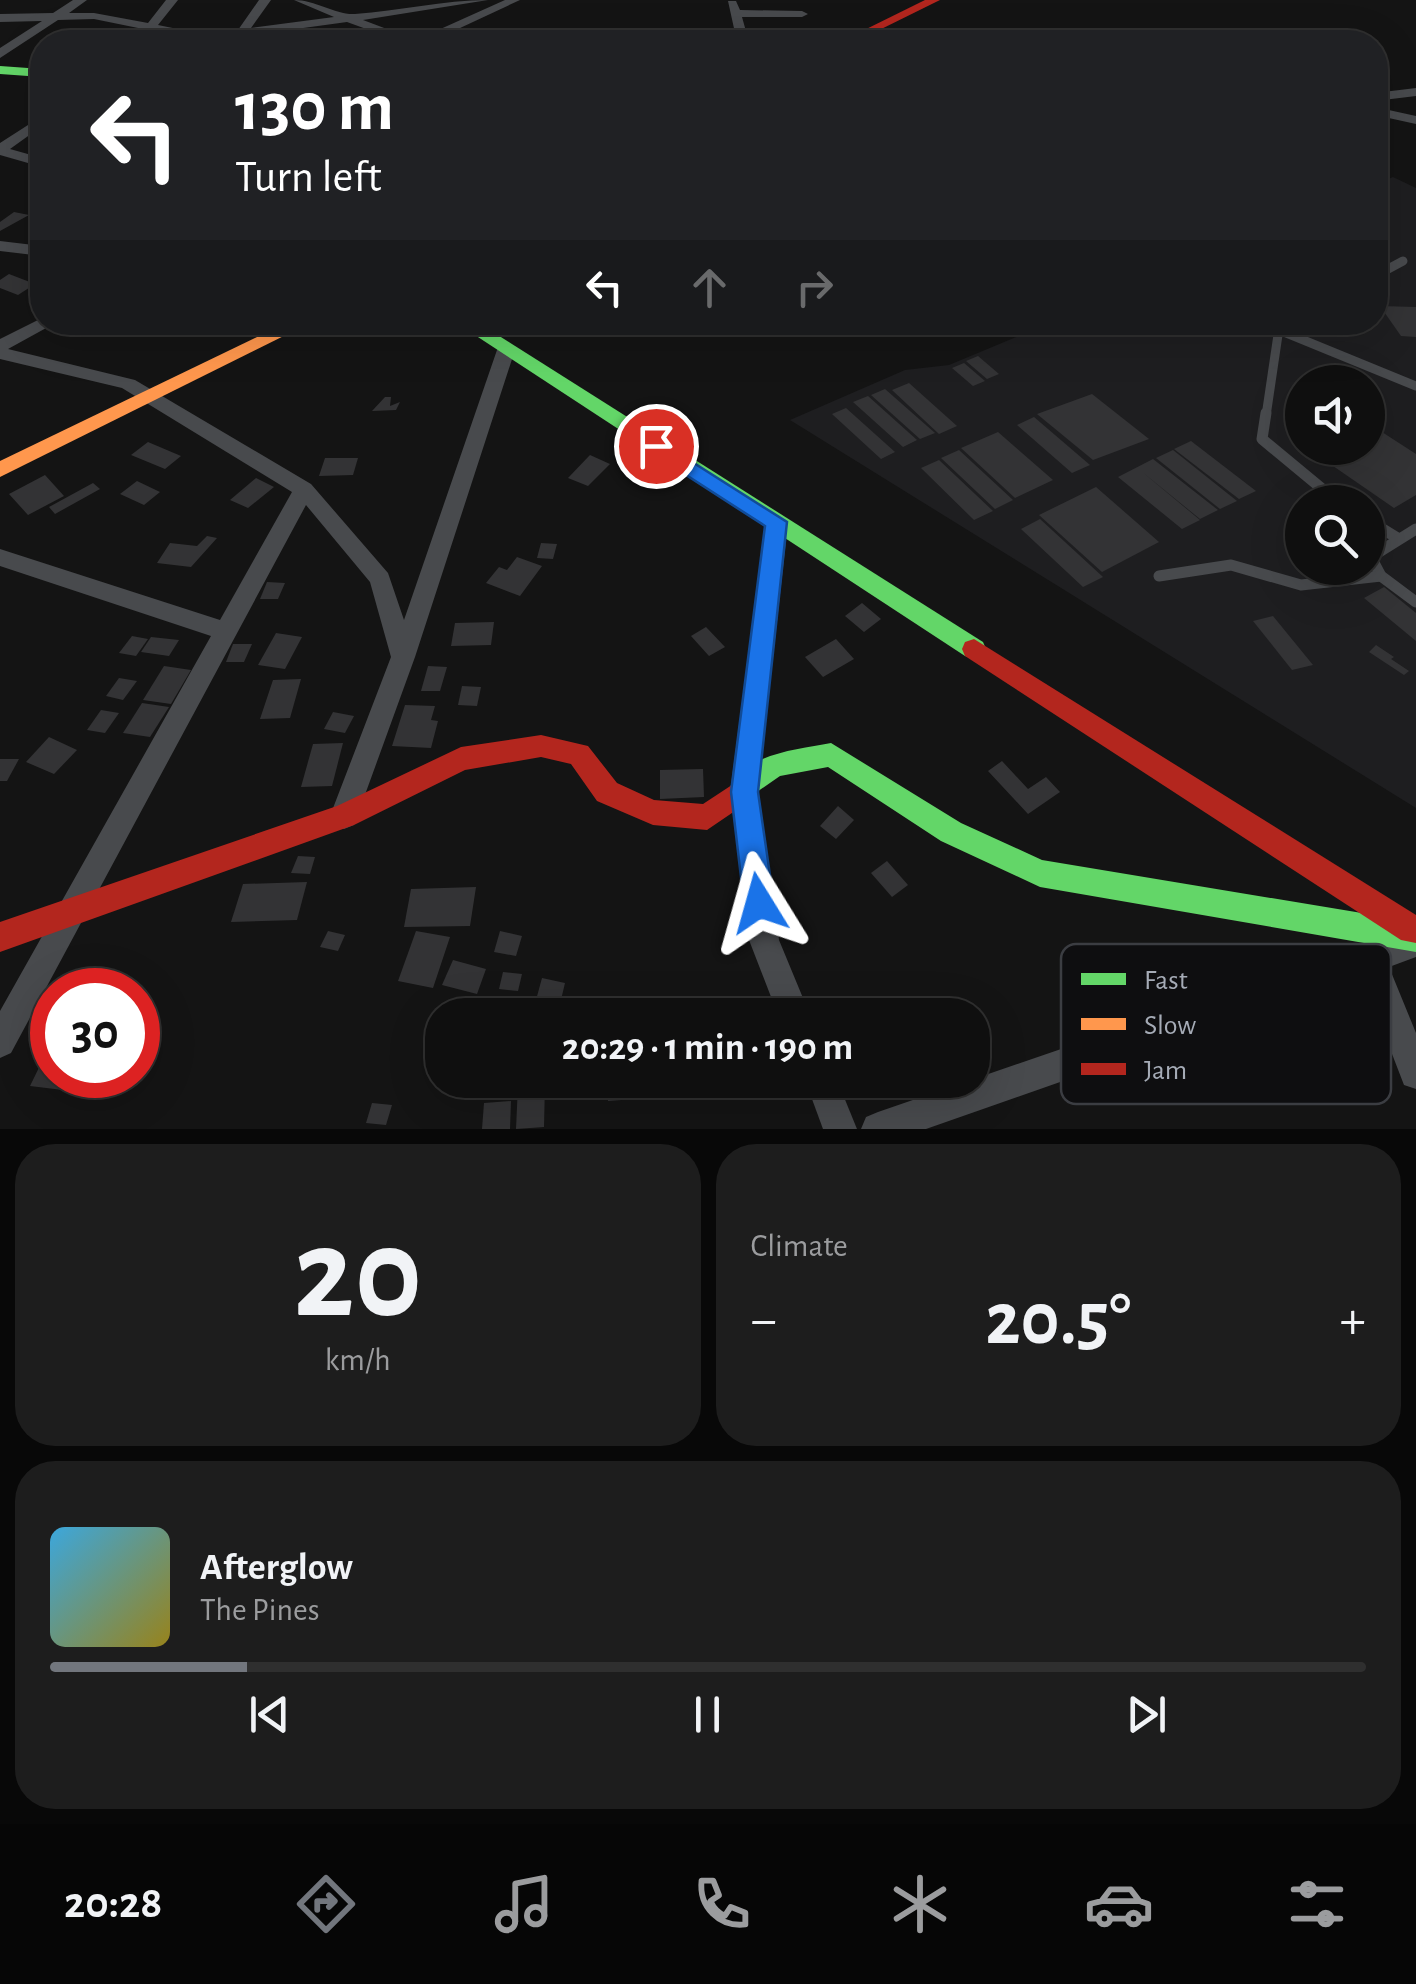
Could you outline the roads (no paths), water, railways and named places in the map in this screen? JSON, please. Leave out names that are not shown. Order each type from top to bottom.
[{"type":"street","points":[[38,30],[81,0]]},
{"type":"street","points":[[150,28],[172,0]]},
{"type":"street","points":[[243,30],[265,0]]},
{"type":"street","points":[[300,0],[382,30]]},
{"type":"street","points":[[258,30],[482,0]]},
{"type":"street","points":[[447,30],[514,0]]},
{"type":"street","points":[[876,30],[942,3]]},
{"type":"street","points":[[896,30],[942,3]]},
{"type":"street","points":[[733,7],[802,14]]},
{"type":"street","points":[[0,18],[94,16],[160,30]]},
{"type":"street","points":[[0,54],[30,35]]},
{"type":"street","points":[[0,70],[30,72]]},
{"type":"street","points":[[1388,95],[1416,92]]},
{"type":"street","points":[[1388,113],[1416,120]]},
{"type":"street","points":[[0,149],[30,128]]},
{"type":"street","points":[[0,149],[30,158]]},
{"type":"street","points":[[0,246],[30,250]]},
{"type":"street","points":[[0,350],[30,332]]},
{"type":"street","points":[[0,445],[232,335]]},
{"type":"street","points":[[0,470],[278,335]]},
{"type":"street","points":[[484,335],[1416,937]]},
{"type":"street","points":[[0,350],[128,384],[304,489],[380,579],[403,657]]},
{"type":"street","points":[[344,816],[403,657],[506,350]]},
{"type":"street","points":[[0,1042],[66,915],[304,489]]},
{"type":"street","points":[[776,522],[744,792],[764,940],[787,998]]},
{"type":"street","points":[[0,557],[224,632]]},
{"type":"street","points":[[0,938],[344,816],[461,759],[541,746],[579,754],[606,792],[653,812],[707,817],[773,766],[831,755],[951,832],[1040,873],[1416,937]]},
{"type":"street","points":[[1391,948],[1416,937]]},
{"type":"street","points":[[1391,1010],[1416,1073]]},
{"type":"street","points":[[878,1129],[1061,1065]]},
{"type":"street","points":[[827,1098],[840,1129]]},
{"type":"lane","points":[[1388,269],[1403,261]]},
{"type":"lane","points":[[1282,335],[1262,439],[1317,485]]},
{"type":"lane","points":[[1306,335],[1416,386]]},
{"type":"lane","points":[[1385,548],[1416,529]]},
{"type":"lane","points":[[1385,530],[1400,539]]},
{"type":"lane","points":[[1159,576],[1231,565],[1285,580]]},
{"type":"lane","points":[[1385,579],[1416,602]]}]
